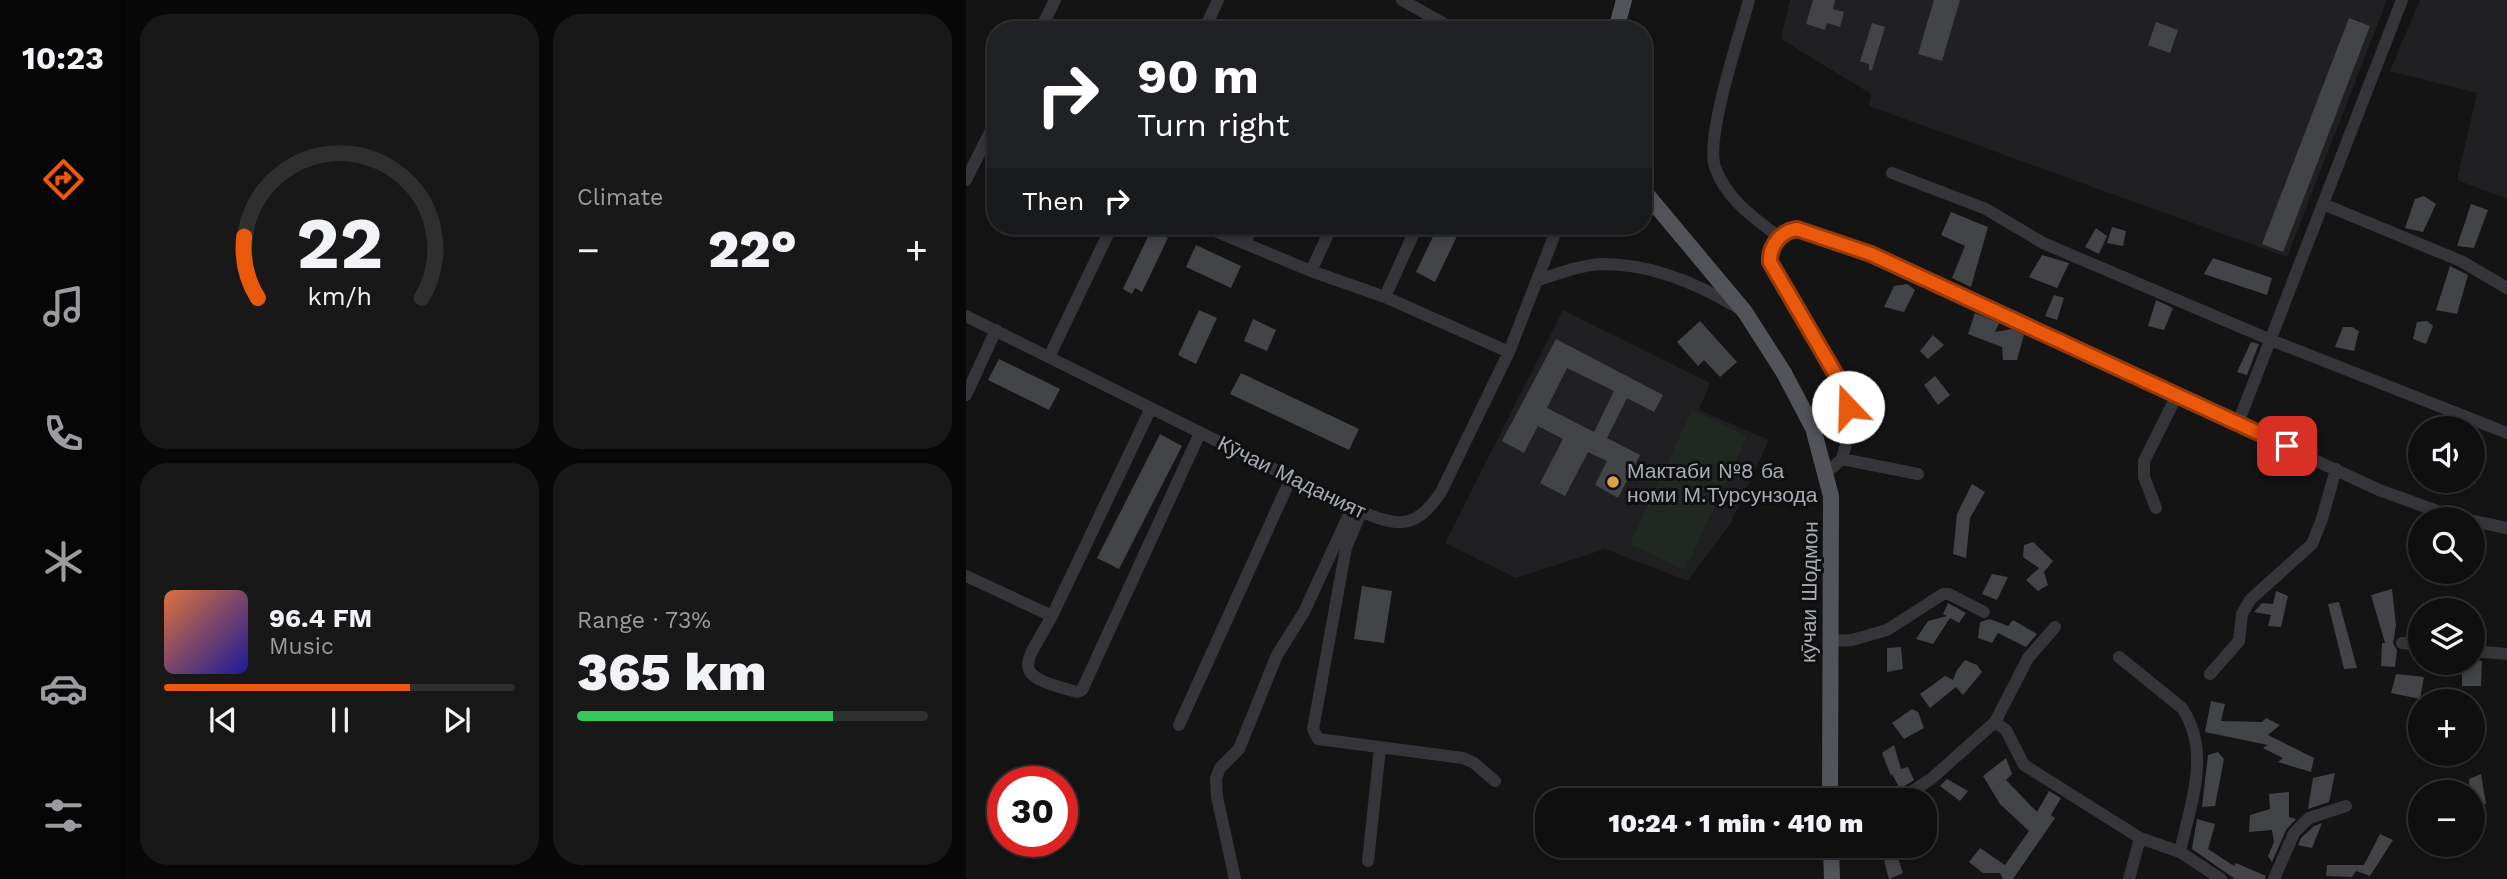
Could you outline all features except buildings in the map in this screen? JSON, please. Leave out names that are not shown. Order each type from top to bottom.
[{"type":"main road","points":[[1618,21],[1624,0]]},
{"type":"main road","name":"кӯчаи Шодмон","points":[[1652,201],[1745,313],[1805,408],[1817,439],[1830,496],[1830,788]]},
{"type":"main road","points":[[1831,858],[1832,879]]},
{"type":"street","points":[[1044,21],[1055,0]]},
{"type":"street","points":[[1208,21],[1218,0]]},
{"type":"street","points":[[1402,0],[1439,21]]},
{"type":"street","points":[[1749,0],[1720,108],[1713,156],[1722,181],[1739,206],[1779,237]]},
{"type":"street","points":[[2238,423],[2402,0]]},
{"type":"street","points":[[966,180],[987,138]]},
{"type":"street","points":[[1892,173],[1986,209],[2043,243],[2271,340],[2507,433]]},
{"type":"street","points":[[2323,204],[2461,261],[2507,288]]},
{"type":"street","points":[[1826,473],[1842,459],[1848,424],[1845,391],[1770,262],[1772,248],[1779,237],[1797,229],[1871,254],[2379,490],[2426,507]]},
{"type":"street","points":[[1049,357],[1108,235]]},
{"type":"street","points":[[1225,235],[1311,271],[1385,297],[1510,352]]},
{"type":"street","points":[[1245,243],[1248,235]]},
{"type":"street","points":[[1311,271],[1328,235]]},
{"type":"street","points":[[1385,297],[1413,235]]},
{"type":"street","name":"Кӯчаи Маданият","points":[[966,316],[1356,510],[1385,521],[1402,523],[1416,520],[1430,508],[1441,492],[1510,352],[1555,235]]},
{"type":"street","points":[[1539,280],[1587,266],[1602,264],[1635,267],[1682,279],[1745,313]]},
{"type":"street","points":[[966,395],[996,330]]},
{"type":"street","points":[[2156,508],[2144,477],[2144,461],[2177,395]]},
{"type":"street","points":[[1151,408],[1052,616],[1028,658],[1028,668],[1041,682],[1077,692],[1082,690],[1200,433]]},
{"type":"street","points":[[1842,459],[1918,474]]},
{"type":"street","points":[[2210,674],[2239,641],[2242,614],[2250,600],[2312,544],[2336,470]]},
{"type":"street","points":[[1180,725],[1291,478]]},
{"type":"street","points":[[1356,510],[1346,548],[1313,729],[1318,739],[1463,758],[1474,763],[1494,781]]},
{"type":"street","points":[[1235,879],[1217,797],[1216,778],[1220,768],[1239,749],[1278,656],[1304,612],[1356,510]]},
{"type":"street","points":[[2485,523],[2507,528]]},
{"type":"street","points":[[966,576],[1052,616]]},
{"type":"street","points":[[1829,641],[1852,640],[1887,630],[1943,594],[1949,594],[1984,612]]},
{"type":"street","points":[[1917,788],[1995,722],[2028,658],[2055,627]]},
{"type":"street","points":[[2402,643],[2408,644]]},
{"type":"street","points":[[2485,652],[2507,654]]},
{"type":"street","points":[[2119,657],[2182,708],[2195,735],[2199,751],[2198,766],[2180,852]]},
{"type":"street","points":[[1995,722],[2006,730],[2024,765],[2140,838],[2180,852],[2221,879]]},
{"type":"street","points":[[1368,861],[1380,748]]},
{"type":"street","points":[[2274,879],[2294,833],[2309,817],[2346,807]]},
{"type":"street","points":[[2129,879],[2140,838]]},
{"type":"shaded area","points":[[1790,0],[2387,0],[2287,257],[1869,106],[1871,94],[1781,39]]},
{"type":"shaded area","points":[[2420,0],[2507,0],[2507,199],[2457,180],[2477,93],[2390,71]]},
{"type":"shaded area","name":"Мактаби №8 ба номи М.Турсунзода","points":[[1563,310],[1710,383],[1699,410],[1769,440],[1730,524],[1688,581],[1605,549],[1516,578],[1445,543]]},
{"type":"shaded area","points":[[1692,410],[1747,436],[1685,570],[1630,544]]},
{"type":"place","name":"Мактаби №8 ба номи М.Турсунзода","points":[[1613,482]]},
{"type":"route","points":[[1848,407],[1845,391],[1770,262],[1774,243],[1790,230],[1797,229],[1871,254],[2287,446]]}]
